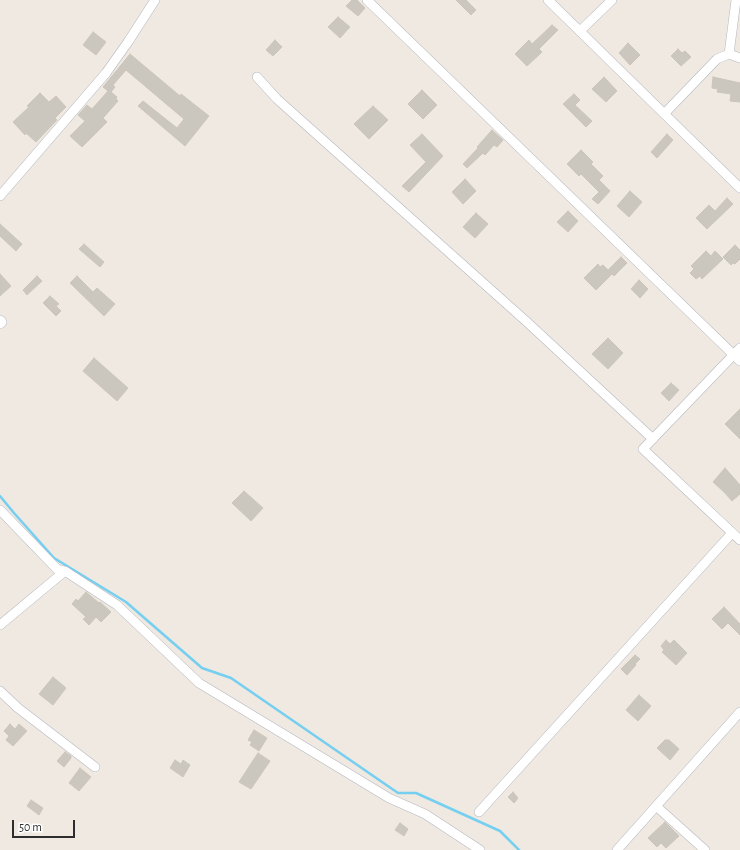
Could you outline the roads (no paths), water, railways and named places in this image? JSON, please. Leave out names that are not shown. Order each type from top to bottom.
[{"type":"street","points":[[0,196],[106,73],[155,0]]},
{"type":"street","points":[[367,0],[738,355],[643,449],[740,540]]},
{"type":"street","points":[[548,0],[738,185]]},
{"type":"street","points":[[580,31],[612,0]]},
{"type":"street","points":[[729,54],[736,0]]},
{"type":"street","points":[[664,114],[718,59],[729,54],[740,58]]},
{"type":"street","points":[[257,77],[277,99],[527,322],[653,439]]},
{"type":"street","points":[[0,320],[2,322],[0,324]]},
{"type":"street","points":[[0,510],[57,569],[65,571],[117,605],[199,683],[389,798],[425,814],[480,850]]},
{"type":"street","points":[[479,812],[732,533]]},
{"type":"street","points":[[0,625],[65,571]]},
{"type":"street","points":[[0,691],[18,708],[95,767]]},
{"type":"street","points":[[617,850],[739,717]]},
{"type":"street","points":[[656,806],[705,850]]},
{"type":"waterway","points":[[0,496],[54,558],[126,602],[202,668],[231,678],[398,793],[416,793],[500,831],[519,850]]}]
